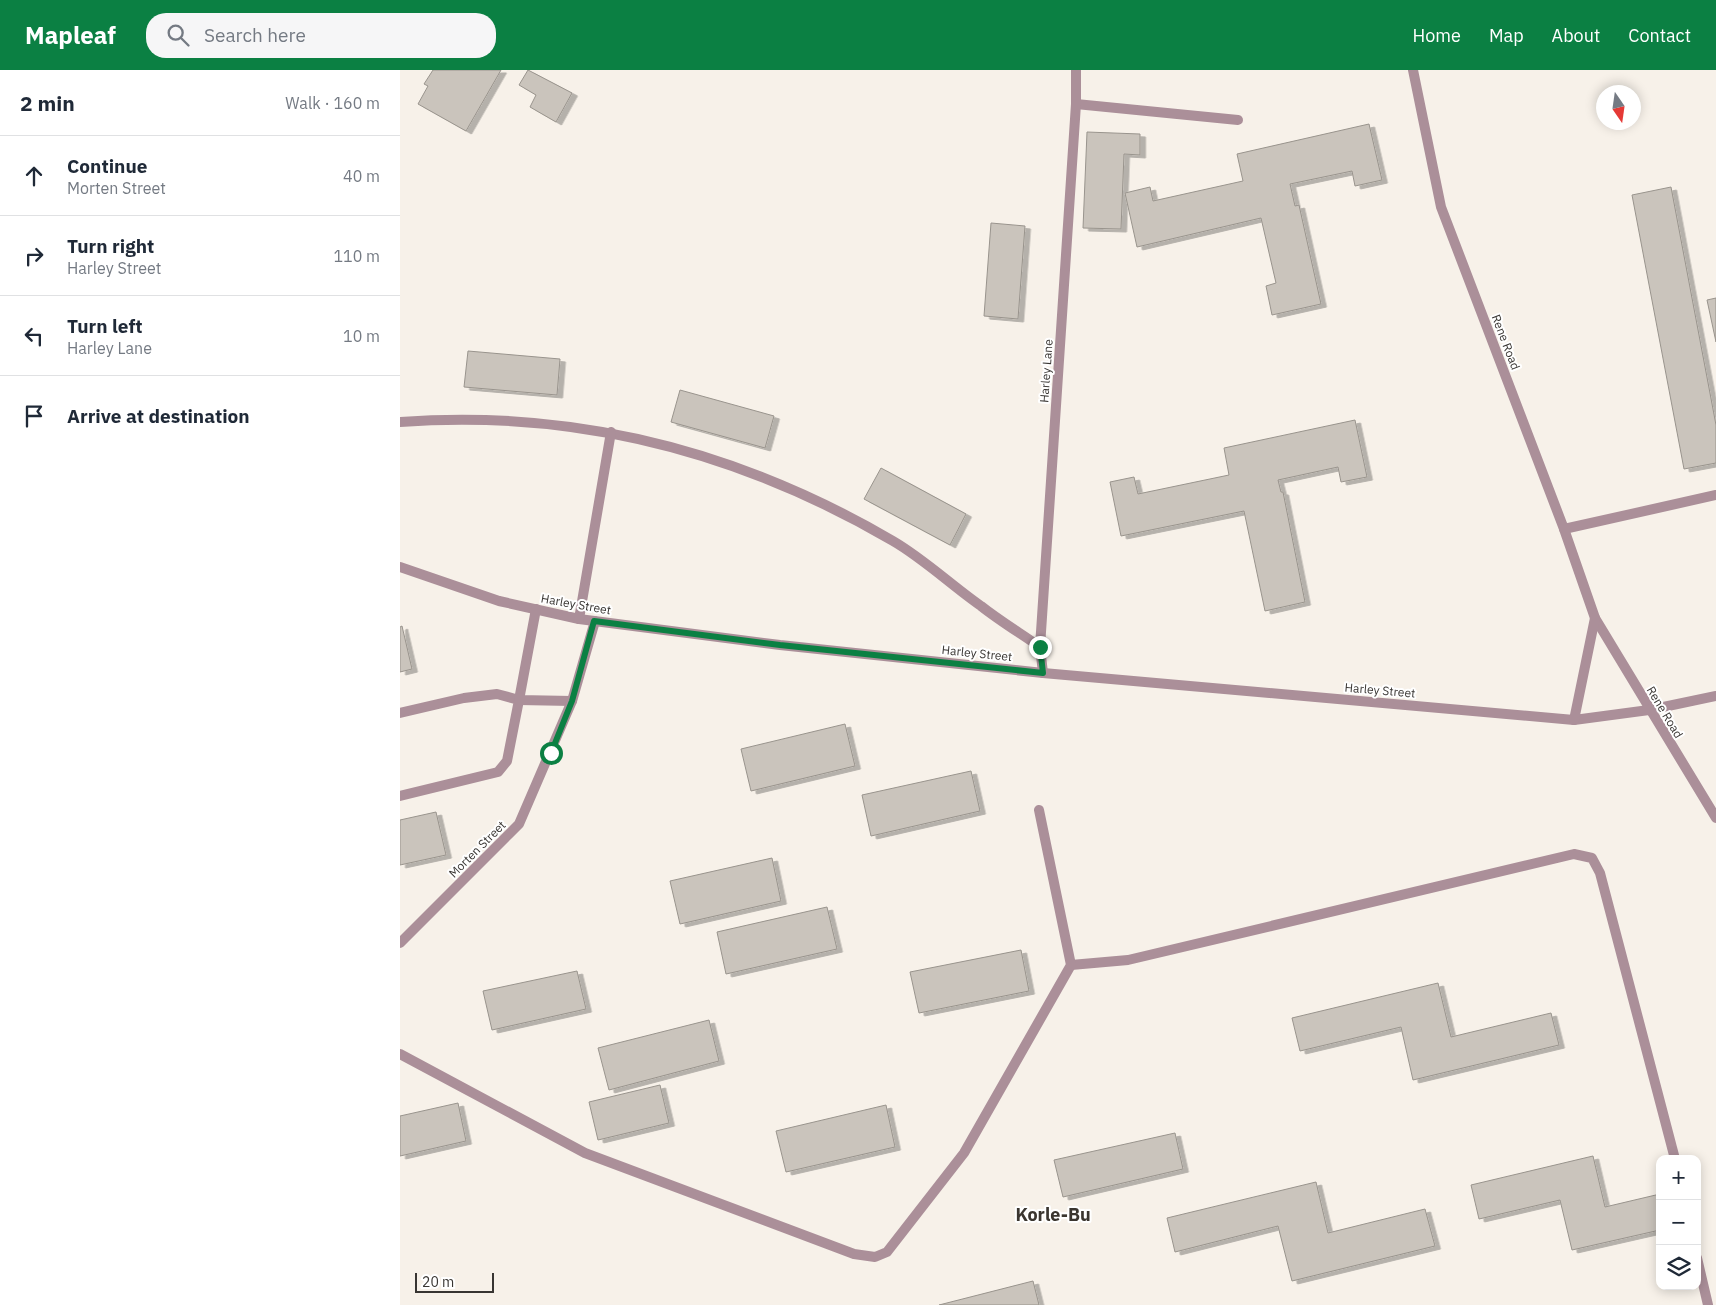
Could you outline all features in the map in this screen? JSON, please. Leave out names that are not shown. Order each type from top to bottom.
[{"type":"street","name":"Harley Lane","points":[[1043,673],[1040,647],[1076,104],[1076,70]]},
{"type":"street","name":"Rene Road","points":[[1413,70],[1441,207],[1564,528],[1595,618],[1716,818]]},
{"type":"street","points":[[1076,104],[1238,120]]},
{"type":"street","points":[[400,422],[439,419],[532,421],[611,432],[690,452],[770,480],[831,508],[894,542],[980,606],[1040,647]]},
{"type":"street","points":[[579,619],[611,432]]},
{"type":"street","points":[[1564,528],[1716,495]]},
{"type":"street","name":"Harley Street","points":[[400,567],[499,601],[579,619],[780,645],[1043,673],[1574,720],[1649,710],[1716,696]]},
{"type":"street","points":[[400,796],[498,772],[507,761],[536,609]]},
{"type":"street","points":[[1574,720],[1595,618]]},
{"type":"street","name":"Morten Street","points":[[400,944],[520,824],[572,701],[594,621]]},
{"type":"street","points":[[400,713],[464,698],[497,694],[519,700],[572,701]]},
{"type":"street","points":[[400,1054],[585,1154],[854,1254],[875,1257],[887,1252],[964,1153],[1071,965],[1039,810]]},
{"type":"street","points":[[1071,965],[1128,960],[1574,854],[1592,858],[1603,883],[1674,1155]]},
{"type":"street","points":[[1701,1275],[1708,1305]]},
{"type":"building","points":[[433,70],[501,70],[466,131],[418,104],[428,86],[424,84]]},
{"type":"building","points":[[528,70],[572,93],[556,122],[530,107],[536,95],[519,85]]},
{"type":"building","points":[[1369,124],[1382,180],[1355,186],[1352,171],[1290,184],[1295,206],[1299,205],[1321,304],[1272,315],[1266,286],[1276,283],[1261,218],[1137,247],[1125,193],[1150,187],[1153,201],[1243,181],[1237,154]]},
{"type":"building","points":[[1087,132],[1140,134],[1140,155],[1124,154],[1121,229],[1083,228]]},
{"type":"building","points":[[1671,187],[1716,425],[1716,463],[1684,469],[1632,195]]},
{"type":"building","points":[[991,223],[1025,226],[1018,319],[984,316]]},
{"type":"building","points":[[1716,298],[1716,342],[1707,300]]},
{"type":"building","points":[[468,351],[560,359],[557,395],[464,387]]},
{"type":"building","points":[[680,390],[774,416],[765,448],[671,422]]},
{"type":"building","points":[[1355,420],[1367,477],[1341,482],[1338,467],[1278,480],[1281,492],[1283,492],[1305,602],[1265,611],[1244,511],[1121,536],[1110,482],[1134,477],[1138,494],[1229,475],[1224,448]]},
{"type":"building","points":[[881,468],[966,514],[950,545],[864,499]]},
{"type":"building","points":[[402,626],[412,669],[400,672],[400,627]]},
{"type":"building","points":[[845,724],[855,766],[751,791],[741,749]]},
{"type":"building","points":[[971,771],[980,811],[871,836],[862,795]]},
{"type":"building","points":[[436,812],[446,855],[400,865],[400,820]]},
{"type":"building","points":[[772,858],[781,901],[680,924],[670,881]]},
{"type":"building","points":[[827,907],[837,949],[726,974],[717,932]]},
{"type":"building","points":[[1021,950],[1029,991],[919,1013],[910,972]]},
{"type":"building","points":[[577,971],[586,1009],[492,1030],[483,991]]},
{"type":"building","points":[[1438,983],[1451,1037],[1551,1013],[1559,1045],[1413,1080],[1401,1027],[1300,1051],[1292,1018]]},
{"type":"building","points":[[709,1020],[719,1061],[609,1090],[598,1048]]},
{"type":"building","points":[[660,1085],[669,1123],[598,1140],[589,1102]]},
{"type":"building","points":[[458,1103],[466,1141],[400,1156],[400,1116]]},
{"type":"building","points":[[886,1105],[895,1147],[786,1172],[776,1131]]},
{"type":"building","points":[[1175,1133],[1183,1169],[1063,1197],[1054,1160]]},
{"type":"building","points":[[1593,1156],[1605,1207],[1656,1195],[1656,1231],[1572,1250],[1560,1200],[1479,1219],[1471,1185]]},
{"type":"building","points":[[1316,1182],[1328,1233],[1425,1209],[1435,1246],[1292,1281],[1278,1226],[1175,1252],[1167,1218]]},
{"type":"building","points":[[1033,1281],[1039,1305],[939,1305]]},
{"type":"district","name":"Korle-Bu","points":[[1053,1214]]},
{"type":"route","points":[[551,753],[572,701],[594,621],[780,645],[1043,673],[1040,647]]}]
